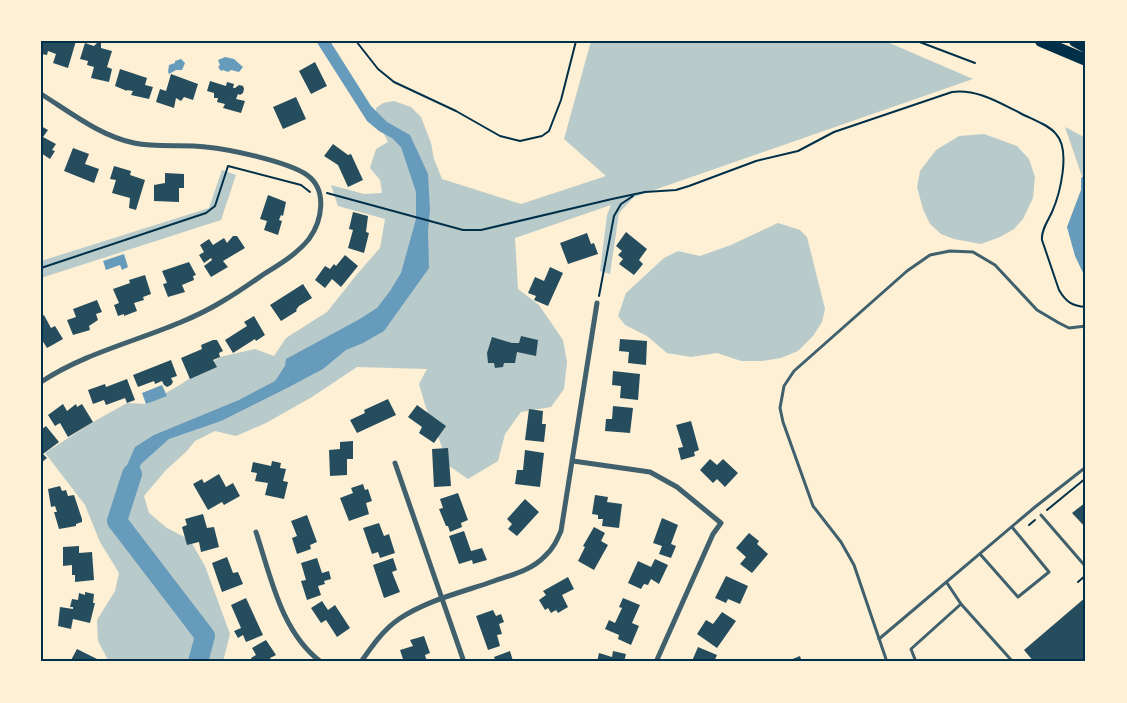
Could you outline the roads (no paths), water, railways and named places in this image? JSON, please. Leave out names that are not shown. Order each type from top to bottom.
[{"type":"highway","points":[[1041,41],[1086,60]]},
{"type":"highway","points":[[1075,41],[1086,47]]},
{"type":"street","points":[[41,94],[113,136],[134,143],[206,147],[250,155],[294,168],[306,174],[315,184],[320,193],[321,209],[315,229],[308,240],[285,260],[223,301],[202,313],[67,367],[41,382]]},
{"type":"street","points":[[361,662],[380,635],[398,620],[442,599],[517,574],[545,557],[555,544],[561,531],[597,303]]},
{"type":"street","points":[[573,460],[650,472],[677,487],[721,523],[713,534],[656,662]]},
{"type":"street","points":[[395,463],[464,662]]},
{"type":"street","points":[[256,532],[280,604],[290,625],[300,642],[321,662]]},
{"type":"lane","points":[[887,662],[854,565],[841,542],[813,506],[810,499],[782,422],[780,408],[784,386],[794,371],[906,271],[930,255],[950,251],[973,252],[996,265],[1037,310],[1059,323],[1069,328],[1086,326]]},
{"type":"lane","points":[[879,639],[1086,467]]},
{"type":"lane","points":[[1041,515],[1086,567]]},
{"type":"lane","points":[[980,554],[1018,597],[1049,572],[1012,527]]},
{"type":"lane","points":[[946,583],[961,604],[1014,662]]},
{"type":"lane","points":[[916,662],[911,648],[961,604]]},
{"type":"water","points":[[316,41],[330,41],[371,106],[387,122],[410,135],[428,174],[430,210],[428,231],[429,268],[384,331],[346,350],[323,369],[289,387],[221,421],[169,439],[141,464],[127,499],[119,498],[125,470],[135,447],[154,435],[239,400],[275,381],[285,366],[286,359],[377,308],[401,273],[416,219],[416,192],[401,147],[392,138],[379,131],[367,121]]},
{"type":"water","points":[[225,57],[234,59],[243,67],[239,72],[231,70],[228,72],[221,71],[218,67],[220,65],[218,60]]},
{"type":"water","points":[[181,59],[185,63],[182,70],[176,70],[169,74],[169,65]]},
{"type":"water","points":[[1086,174],[1086,279],[1075,256],[1067,227],[1081,190],[1081,178]]},
{"type":"water","points":[[124,254],[128,267],[122,270],[120,265],[106,270],[103,261]]},
{"type":"water","points":[[162,385],[167,396],[146,404],[142,393]]},
{"type":"waterway","points":[[132,474],[117,521],[205,636],[198,662]]}]
